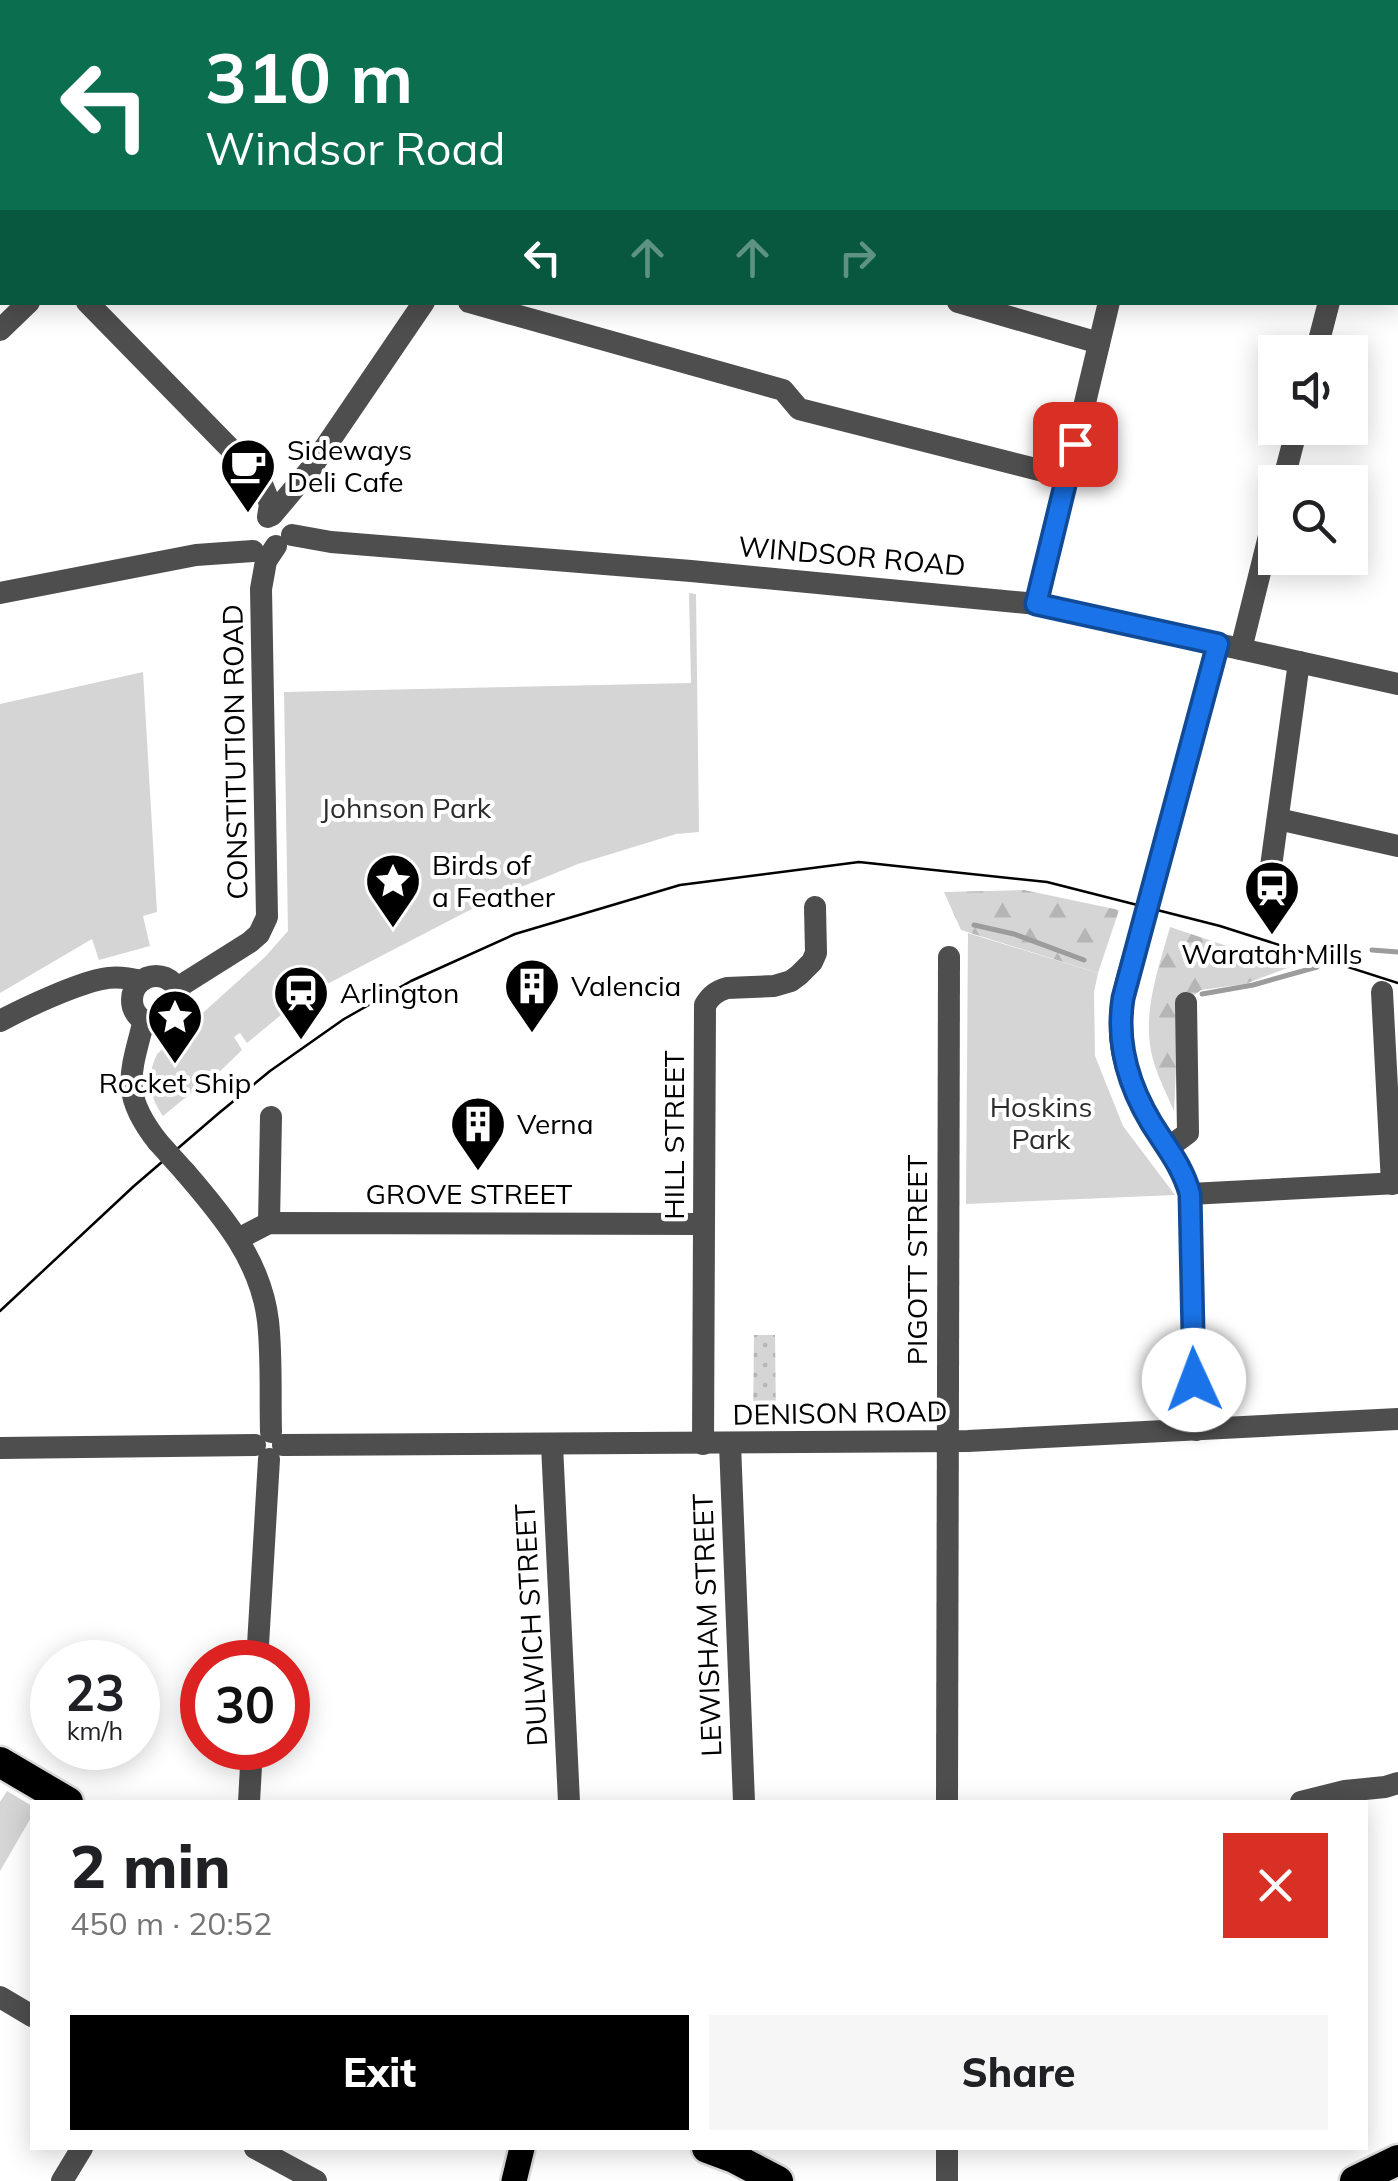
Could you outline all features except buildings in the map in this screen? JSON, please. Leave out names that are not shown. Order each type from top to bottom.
[{"type":"highway","points":[[0,1762],[65,1800]]},
{"type":"highway","points":[[717,2150],[754,2157],[778,2181]]},
{"type":"highway","points":[[1356,2181],[1398,2160]]},
{"type":"main road","points":[[514,2181],[522,2150]]},
{"type":"street","points":[[0,330],[26,305]]},
{"type":"street","points":[[0,593],[196,555],[278,524],[283,488],[260,479],[90,305]]},
{"type":"street","name":"CONSTITUTION ROAD","points":[[178,988],[250,942],[260,934],[268,917],[262,589],[278,524],[309,471],[422,305]]},
{"type":"street","points":[[479,305],[783,390],[799,409],[1067,477]]},
{"type":"street","points":[[968,305],[1099,343]]},
{"type":"street","points":[[1036,604],[1108,305]]},
{"type":"street","points":[[1321,335],[1329,305]]},
{"type":"street","name":"WINDSOR ROAD","points":[[278,524],[330,542],[1036,604],[1398,684]]},
{"type":"street","points":[[1196,1430],[1190,1194],[1185,1177],[1132,1086],[1121,1044],[1120,1020],[1153,886],[1258,563]]},
{"type":"street","points":[[1270,881],[1300,662]]},
{"type":"street","points":[[1278,819],[1398,846]]},
{"type":"street","name":"HILL STREET","points":[[703,1444],[706,1004],[718,990],[783,985],[799,975],[816,954],[815,907]]},
{"type":"street","name":"PIGOTT STREET","points":[[947,1800],[949,957]]},
{"type":"street","points":[[0,1022],[104,978],[141,981],[154,976],[161,976],[178,988],[180,1006],[173,1017],[162,1023],[144,1020],[135,1011],[132,998],[141,981]]},
{"type":"street","points":[[1190,1194],[1395,1184],[1382,992]]},
{"type":"street","points":[[1168,1148],[1188,1134],[1186,1003]]},
{"type":"street","points":[[144,1020],[131,1067],[132,1094],[143,1123],[238,1238],[257,1279],[268,1321],[270,1445],[258,1640]]},
{"type":"street","points":[[269,1224],[270,1117]]},
{"type":"street","name":"GROVE STREET","points":[[238,1238],[269,1224],[703,1224]]},
{"type":"street","name":"DENISON ROAD","points":[[0,1448],[947,1441],[1398,1420]]},
{"type":"street","name":"LEWISHAM STREET","points":[[730,1444],[744,1800]]},
{"type":"street","name":"DULWICH STREET","points":[[552,1445],[569,1800]]},
{"type":"street","points":[[249,1800],[251,1770]]},
{"type":"street","points":[[1309,1800],[1398,1783]]},
{"type":"street","points":[[0,1997],[30,2015]]},
{"type":"street","points":[[62,2181],[81,2150]]},
{"type":"street","points":[[257,2150],[273,2171],[316,2181]]},
{"type":"street","points":[[947,2150],[947,2181]]},
{"type":"green space","name":"Johnson Park","points":[[689,593],[696,594],[699,832],[676,834],[578,864],[491,899],[304,996],[247,1043],[240,1033],[234,1037],[242,1050],[210,1081],[163,1116],[151,1086],[157,1054],[265,957],[288,931],[284,692],[691,683]]},
{"type":"green space","points":[[143,672],[157,912],[143,916],[150,946],[99,960],[92,939],[0,993],[0,704]]},
{"type":"green space","points":[[1024,890],[1119,910],[1098,973],[961,930],[944,892]]},
{"type":"green space","points":[[1170,927],[1290,967],[1245,984],[1201,990],[1179,1007],[1174,1111],[1155,1067],[1149,1035],[1153,988]]},
{"type":"green space","name":"Hoskins Park","points":[[968,933],[1098,973],[1094,992],[1095,1056],[1123,1126],[1175,1195],[966,1204]]},
{"type":"green space","points":[[754,1335],[775,1335],[776,1425],[753,1425]]},
{"type":"green space","points":[[7,1791],[30,1805],[30,1819],[0,1871],[0,1802]]},
{"type":"waterway","points":[[974,925],[1014,934],[1084,960]]},
{"type":"waterway","points":[[1372,950],[1398,952]]},
{"type":"waterway","points":[[1202,994],[1317,967]]},
{"type":"tram line","points":[[0,1311],[219,1113],[344,1019],[411,981],[515,934],[680,885],[859,862],[1047,882],[1220,926],[1398,983]]},
{"type":"place","name":"Sideways Deli Cafe","points":[[248,515]]},
{"type":"place","name":"Birds of a Feather","points":[[393,930]]},
{"type":"place","name":"Waratah Mills","points":[[1272,937]]},
{"type":"place","name":"Valencia","points":[[532,1035]]},
{"type":"place","name":"Arlington","points":[[301,1042]]},
{"type":"place","name":"Rocket Ship","points":[[175,1066]]},
{"type":"place","name":"Verna","points":[[478,1173]]},
{"type":"route","points":[[1075,444],[1036,604],[1218,644],[1120,1020],[1121,1044],[1132,1086],[1185,1177],[1190,1194],[1194,1380]]}]
